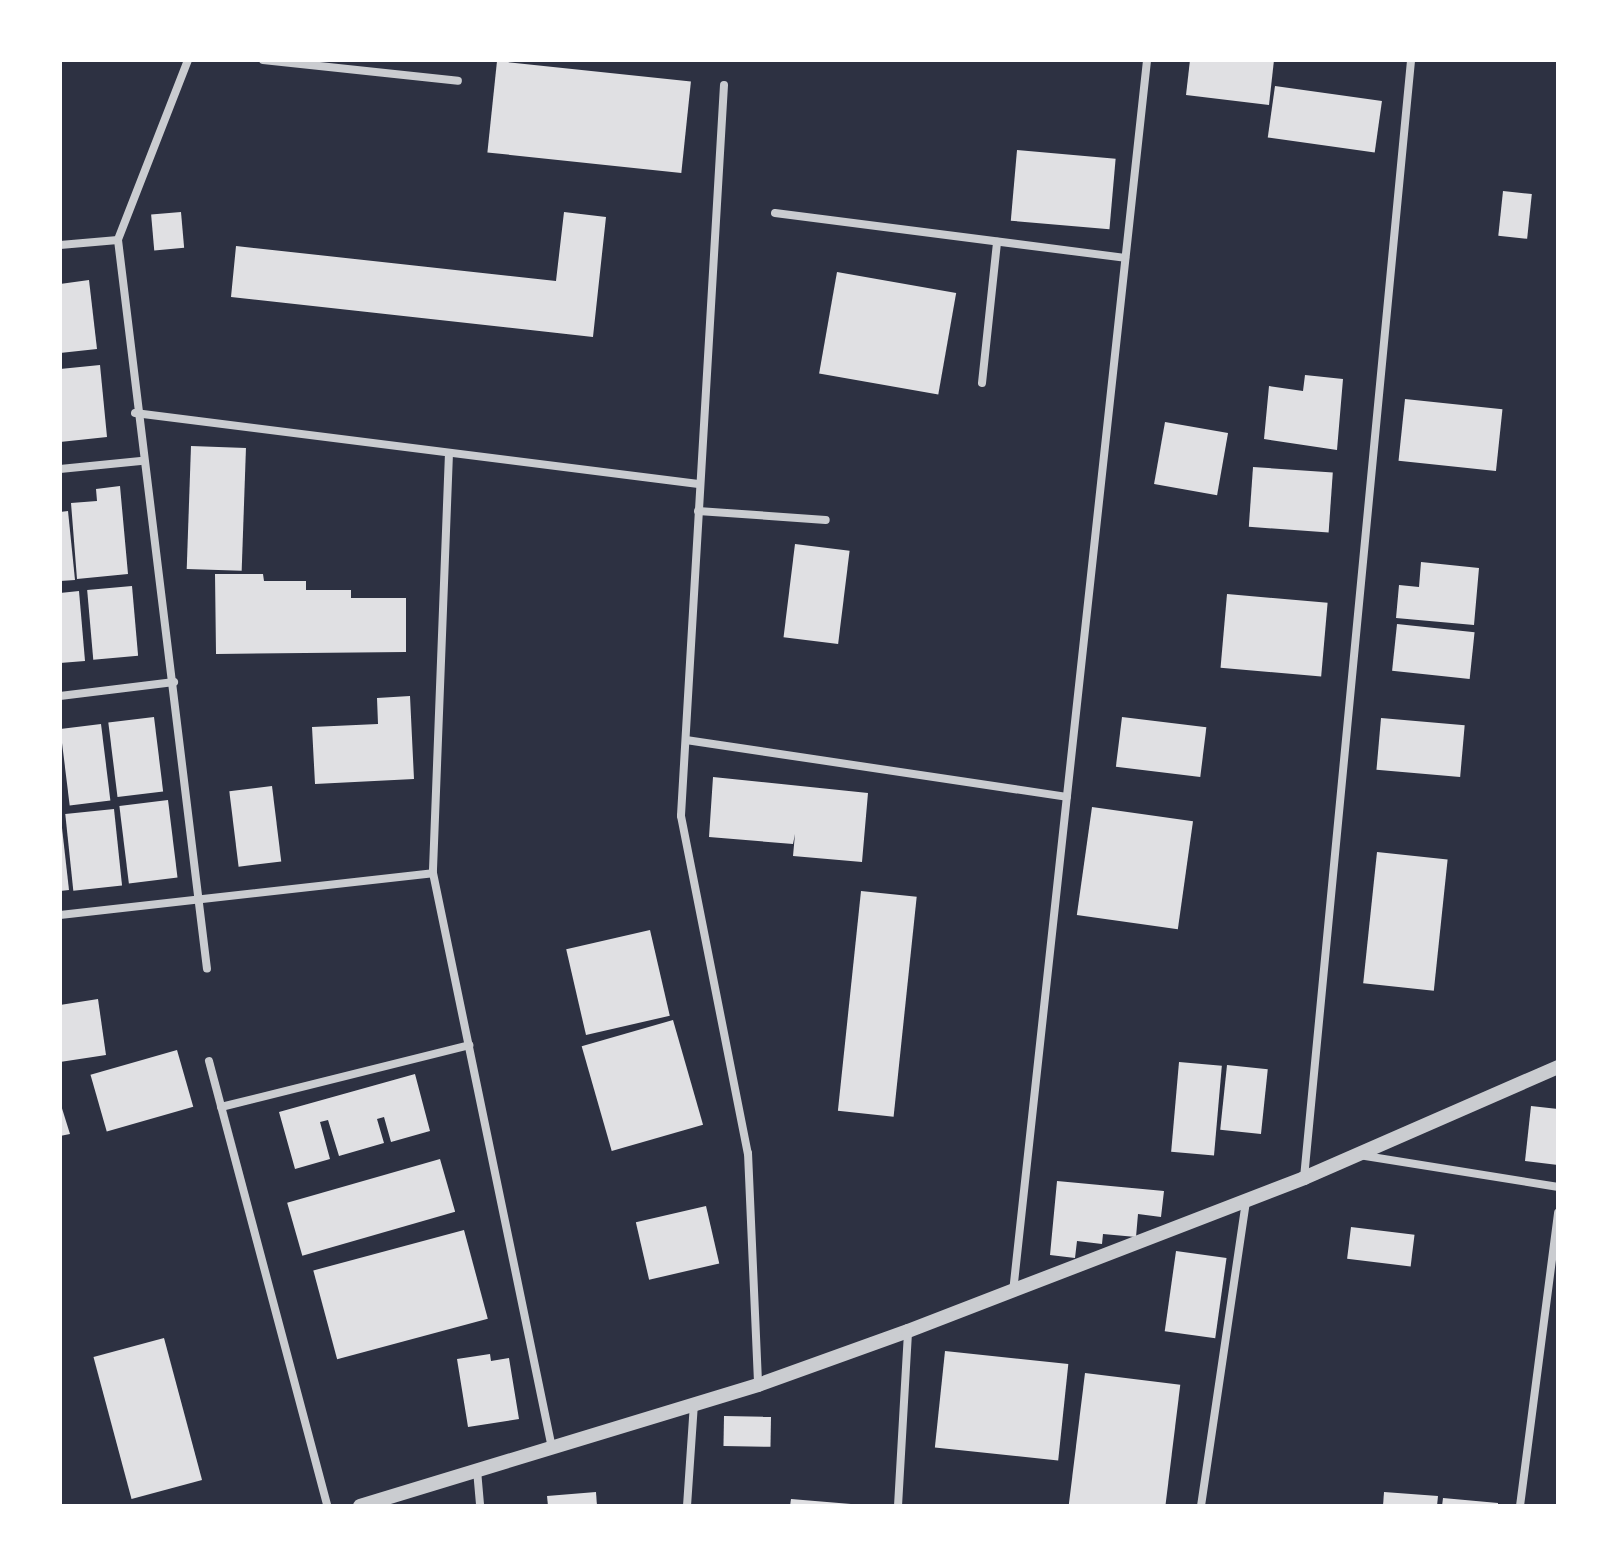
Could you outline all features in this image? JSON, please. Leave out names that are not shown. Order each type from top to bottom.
[{"type":"street","points":[[188,60],[118,240],[135,413],[174,682],[195,896],[207,969]]},
{"type":"street","points":[[263,60],[458,81]]},
{"type":"street","points":[[1013,1292],[1147,60]]},
{"type":"street","points":[[1304,1178],[1411,60]]},
{"type":"street","points":[[724,85],[681,816],[748,1153],[758,1385]]},
{"type":"street","points":[[775,213],[1125,258]]},
{"type":"street","points":[[60,245],[118,240]]},
{"type":"street","points":[[982,383],[997,242]]},
{"type":"street","points":[[135,413],[699,484]]},
{"type":"street","points":[[449,453],[433,873],[552,1448]]},
{"type":"street","points":[[60,469],[141,461]]},
{"type":"street","points":[[698,511],[826,520]]},
{"type":"street","points":[[60,696],[174,682]]},
{"type":"street","points":[[686,740],[1067,797]]},
{"type":"street","points":[[60,915],[195,896],[433,873]]},
{"type":"street","points":[[221,1107],[469,1045]]},
{"type":"street","points":[[209,1061],[327,1506]]},
{"type":"street","points":[[360,1506],[758,1385],[908,1331],[1304,1178],[1558,1067]]},
{"type":"street","points":[[1355,1154],[1558,1187]]},
{"type":"street","points":[[1201,1506],[1246,1201]]},
{"type":"street","points":[[1520,1506],[1558,1212]]},
{"type":"street","points":[[898,1506],[908,1331]]},
{"type":"street","points":[[687,1506],[694,1404]]},
{"type":"street","points":[[477,1470],[480,1506]]},
{"type":"building","points":[[1190,60],[1274,60],[1269,105],[1186,95]]},
{"type":"building","points":[[497,61],[691,81],[681,173],[487,152]]},
{"type":"building","points":[[1275,86],[1382,101],[1375,153],[1268,137]]},
{"type":"building","points":[[1017,150],[1116,159],[1109,229],[1011,221]]},
{"type":"building","points":[[1503,191],[1532,194],[1527,239],[1498,236]]},
{"type":"building","points":[[181,212],[184,248],[154,250],[151,215]]},
{"type":"building","points":[[564,212],[606,217],[593,337],[231,297],[236,246],[556,281]]},
{"type":"building","points":[[837,272],[956,293],[938,394],[819,373]]},
{"type":"building","points":[[89,280],[97,349],[60,353],[60,284]]},
{"type":"building","points":[[100,365],[107,437],[60,442],[60,369]]},
{"type":"building","points":[[1305,375],[1343,379],[1337,450],[1264,439],[1269,386],[1303,391]]},
{"type":"building","points":[[1405,399],[1502,409],[1496,471],[1399,461]]},
{"type":"building","points":[[1165,422],[1228,433],[1217,495],[1154,484]]},
{"type":"building","points":[[191,446],[246,448],[242,571],[187,569]]},
{"type":"building","points":[[1253,467],[1333,473],[1329,532],[1249,527]]},
{"type":"building","points":[[120,486],[128,574],[77,579],[71,503],[97,501],[96,489]]},
{"type":"building","points":[[68,511],[75,580],[60,581],[60,512]]},
{"type":"building","points":[[795,544],[850,551],[838,644],[784,637]]},
{"type":"building","points":[[1421,562],[1479,568],[1474,625],[1396,618],[1399,585],[1419,587]]},
{"type":"building","points":[[215,574],[263,574],[264,581],[306,581],[306,590],[351,590],[351,598],[406,598],[406,652],[216,654]]},
{"type":"building","points":[[132,586],[138,656],[93,660],[87,590]]},
{"type":"building","points":[[79,591],[85,661],[60,663],[60,593]]},
{"type":"building","points":[[1227,594],[1328,603],[1321,677],[1221,668]]},
{"type":"building","points":[[1397,624],[1475,632],[1470,679],[1392,671]]},
{"type":"building","points":[[410,696],[414,779],[315,784],[312,727],[378,724],[377,698]]},
{"type":"building","points":[[154,717],[163,791],[117,797],[108,723]]},
{"type":"building","points":[[1122,717],[1206,727],[1200,777],[1116,767]]},
{"type":"building","points":[[1381,718],[1465,725],[1460,777],[1376,770]]},
{"type":"building","points":[[101,724],[110,800],[70,805],[60,729]]},
{"type":"building","points":[[713,777],[868,793],[862,862],[793,856],[795,834],[793,844],[709,837]]},
{"type":"building","points":[[272,786],[281,861],[239,867],[229,791]]},
{"type":"building","points":[[168,800],[178,877],[129,883],[119,806]]},
{"type":"building","points":[[1092,807],[1193,821],[1178,929],[1077,915]]},
{"type":"building","points":[[114,809],[122,886],[73,891],[65,814]]},
{"type":"building","points":[[60,829],[69,890],[60,891]]},
{"type":"building","points":[[1377,852],[1448,859],[1434,991],[1363,983]]},
{"type":"building","points":[[861,891],[917,897],[894,1117],[838,1111]]},
{"type":"building","points":[[650,930],[670,1016],[586,1035],[566,949]]},
{"type":"building","points":[[98,999],[106,1055],[60,1062],[60,1005]]},
{"type":"building","points":[[673,1020],[703,1125],[612,1151],[582,1046]]},
{"type":"building","points":[[177,1050],[193,1107],[107,1132],[90,1075]]},
{"type":"building","points":[[1179,1062],[1222,1066],[1214,1155],[1171,1152]]},
{"type":"building","points":[[1227,1065],[1268,1069],[1261,1134],[1220,1130]]},
{"type":"building","points":[[415,1074],[430,1131],[391,1142],[384,1117],[377,1119],[384,1143],[339,1156],[328,1120],[320,1122],[330,1159],[295,1169],[279,1112]]},
{"type":"building","points":[[60,1102],[70,1134],[60,1136]]},
{"type":"building","points":[[1531,1106],[1558,1109],[1558,1165],[1525,1161]]},
{"type":"building","points":[[440,1159],[455,1212],[302,1256],[287,1203]]},
{"type":"building","points":[[1057,1181],[1164,1191],[1161,1217],[1138,1214],[1136,1237],[1103,1234],[1102,1244],[1077,1241],[1075,1258],[1050,1255]]},
{"type":"building","points":[[706,1206],[719,1263],[649,1280],[636,1222]]},
{"type":"building","points":[[1351,1227],[1415,1235],[1411,1267],[1347,1259]]},
{"type":"building","points":[[464,1230],[488,1319],[337,1359],[313,1270]]},
{"type":"building","points":[[1176,1251],[1227,1258],[1215,1338],[1165,1331]]},
{"type":"building","points":[[164,1338],[202,1480],[132,1499],[93,1357]]},
{"type":"building","points":[[945,1351],[1068,1364],[1058,1460],[935,1447]]},
{"type":"building","points":[[490,1354],[491,1361],[509,1358],[519,1419],[468,1427],[457,1359]]},
{"type":"building","points":[[1085,1373],[1180,1385],[1165,1506],[1069,1506]]},
{"type":"building","points":[[724,1416],[771,1417],[770,1447],[723,1446]]},
{"type":"building","points":[[596,1492],[597,1506],[548,1506],[547,1496]]},
{"type":"building","points":[[1384,1492],[1438,1496],[1437,1506],[1383,1506]]},
{"type":"building","points":[[1443,1498],[1498,1503],[1498,1506],[1442,1506]]},
{"type":"building","points":[[791,1499],[851,1504],[851,1506],[790,1506]]}]
